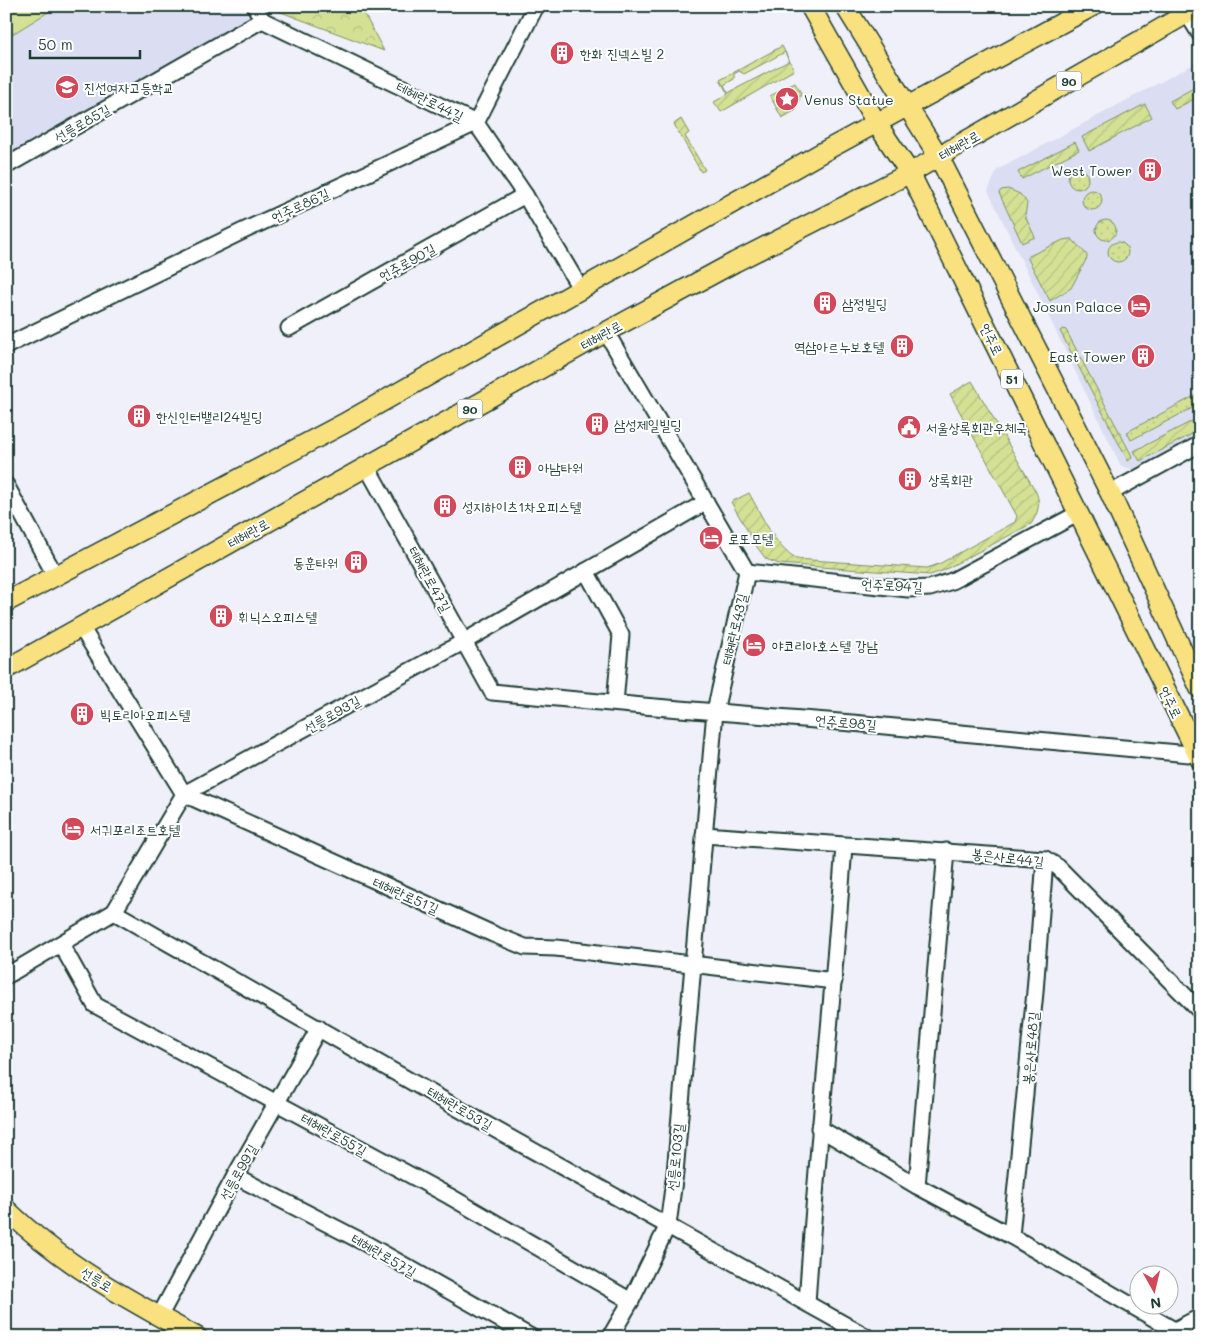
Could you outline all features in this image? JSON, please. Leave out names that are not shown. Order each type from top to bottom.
[{"type":"main road","name":"언주로","points":[[810,6],[877,124],[910,174],[1199,756]]},
{"type":"main road","points":[[845,6],[938,157],[1110,493],[1200,689]]},
{"type":"main road","points":[[6,602],[343,424],[821,153],[1093,6]]},
{"type":"main road","name":"테헤란로","points":[[6,669],[606,332],[744,258],[910,174],[1193,10]]},
{"type":"main road","name":"선릉로","points":[[6,1209],[70,1262],[158,1316],[197,1337]]},
{"type":"street","points":[[255,6],[262,20]]},
{"type":"street","points":[[476,123],[536,6]]},
{"type":"street","points":[[1193,10],[1200,34]]},
{"type":"street","name":"테헤란로44길","points":[[262,20],[476,123],[525,195],[580,288]]},
{"type":"street","name":"선릉로85길","points":[[6,166],[262,20]]},
{"type":"street","name":"언주로86길","points":[[6,346],[232,237],[476,123]]},
{"type":"street","name":"언주로90길","points":[[289,328],[525,195]]},
{"type":"street","points":[[606,332],[747,572]]},
{"type":"street","points":[[1110,493],[1200,444]]},
{"type":"street","name":"테헤란로47길","points":[[367,467],[492,692]]},
{"type":"street","points":[[6,485],[55,575]]},
{"type":"street","name":"선릉로93길","points":[[184,794],[465,641],[706,502]]},
{"type":"street","name":"언주로94길","points":[[747,572],[908,588],[930,588],[952,580],[1079,513]]},
{"type":"street","points":[[586,571],[621,636],[615,704]]},
{"type":"street","name":"테헤란로43길","points":[[692,964],[715,711],[747,572]]},
{"type":"street","points":[[6,976],[114,912],[184,794],[81,627]]},
{"type":"street","name":"언주로98길","points":[[492,692],[1199,756]]},
{"type":"street","name":"테헤란로51길","points":[[184,794],[525,947],[556,948],[834,981]]},
{"type":"street","name":"봉은사로44길","points":[[704,835],[1045,859],[1058,867],[1200,1011]]},
{"type":"street","points":[[807,1303],[819,1128],[834,981],[844,846]]},
{"type":"street","points":[[917,1186],[946,851]]},
{"type":"street","name":"봉은사로48길","points":[[1012,1236],[1035,992],[1045,859]]},
{"type":"street","name":"테헤란로53길","points":[[114,912],[489,1126],[867,1337]]},
{"type":"street","name":"테헤란로55길","points":[[61,944],[95,1005],[449,1196],[631,1301]]},
{"type":"street","name":"선릉로103길","points":[[610,1337],[631,1301],[668,1225],[675,1173],[692,964]]},
{"type":"street","name":"선릉로99길","points":[[158,1316],[235,1176],[320,1028]]},
{"type":"street","points":[[819,1128],[917,1186],[1012,1236],[1171,1334],[1200,1317]]},
{"type":"street","name":"테헤란로57길","points":[[235,1176],[363,1242],[531,1337]]},
{"type":"shaded area","name":"진선여자고등학교","points":[[6,6],[243,6],[250,19],[6,155]]},
{"type":"shaded area","points":[[1194,64],[1200,66],[1200,440],[1138,471],[1121,466],[988,191],[997,170]]},
{"type":"green space","points":[[6,6],[58,6],[6,38]]},
{"type":"green space","points":[[265,6],[360,6],[384,51]]},
{"type":"green space","points":[[782,46],[794,70],[721,112],[714,102],[728,94],[720,80]],"holes":[[[785,52],[789,61],[728,93],[724,85],[734,79],[734,74],[739,71],[744,74]]]},
{"type":"green space","points":[[795,83],[801,93],[796,110],[782,118],[770,96]]},
{"type":"green space","points":[[1199,85],[1200,110],[1194,99],[1175,109],[1170,101]]},
{"type":"green space","points":[[1145,104],[1152,117],[1089,151],[1082,137]]},
{"type":"green space","points":[[681,119],[689,133],[685,136],[705,170],[701,172],[674,124]]},
{"type":"green space","points":[[1075,142],[1079,150],[1022,179],[1018,172]]},
{"type":"green space","points":[[1078,169],[1085,172],[1088,179],[1085,186],[1078,189],[1071,186],[1068,179],[1071,172]]},
{"type":"green space","points":[[1008,189],[1020,194],[1027,203],[1025,216],[1035,237],[1022,243],[999,193],[1001,190]]},
{"type":"green space","points":[[1092,190],[1099,193],[1102,200],[1099,207],[1092,210],[1085,207],[1082,200],[1085,193]]},
{"type":"green space","points":[[1106,220],[1113,223],[1116,230],[1113,237],[1106,240],[1099,237],[1096,230],[1099,223]]},
{"type":"green space","points":[[1072,239],[1087,255],[1087,258],[1071,288],[1050,301],[1027,257],[1063,240]]},
{"type":"green space","points":[[1118,242],[1125,245],[1128,252],[1125,259],[1118,262],[1111,259],[1108,252],[1111,245]]},
{"type":"green space","points":[[1066,330],[1132,456],[1128,461],[1060,331]]},
{"type":"green space","points":[[972,381],[1036,492],[1038,508],[1031,524],[942,571],[930,575],[779,564],[766,559],[731,502],[749,493],[781,547],[796,559],[927,568],[939,564],[1015,522],[1017,516],[950,394]]},
{"type":"green space","points":[[1200,393],[1200,404],[1131,440],[1127,432]]},
{"type":"green space","points":[[1200,417],[1200,430],[1140,461],[1134,451]]},
{"type":"place","name":"한화 진넥스빌 2","points":[[562,53]]},
{"type":"place","name":"진선여자고등학교","points":[[67,87]]},
{"type":"place","name":"Venus Statue","points":[[787,99]]},
{"type":"place","name":"West Tower","points":[[1150,170]]},
{"type":"place","name":"삼정빌딩","points":[[825,303]]},
{"type":"place","name":"Josun Palace","points":[[1139,306]]},
{"type":"place","name":"역삼아르누보호텔","points":[[902,346]]},
{"type":"place","name":"East Tower","points":[[1143,356]]},
{"type":"place","name":"한신인터밸리24빌딩","points":[[139,416]]},
{"type":"place","name":"삼성제일빌딩","points":[[597,424]]},
{"type":"place","name":"서울상록회관우체국","points":[[909,427]]},
{"type":"place","name":"아남타워","points":[[520,467]]},
{"type":"place","name":"상록회관","points":[[910,479]]},
{"type":"place","name":"성지하이츠1차오피스텔","points":[[445,506]]},
{"type":"place","name":"로또모텔","points":[[711,538]]},
{"type":"place","name":"동훈타워","points":[[356,562]]},
{"type":"place","name":"휘닉스오피스텔","points":[[221,616]]},
{"type":"place","name":"야코리아호스텔 강남","points":[[754,645]]},
{"type":"place","name":"빅토리아오피스텔","points":[[82,714]]},
{"type":"place","name":"서귀포리조트호텔","points":[[73,829]]}]
